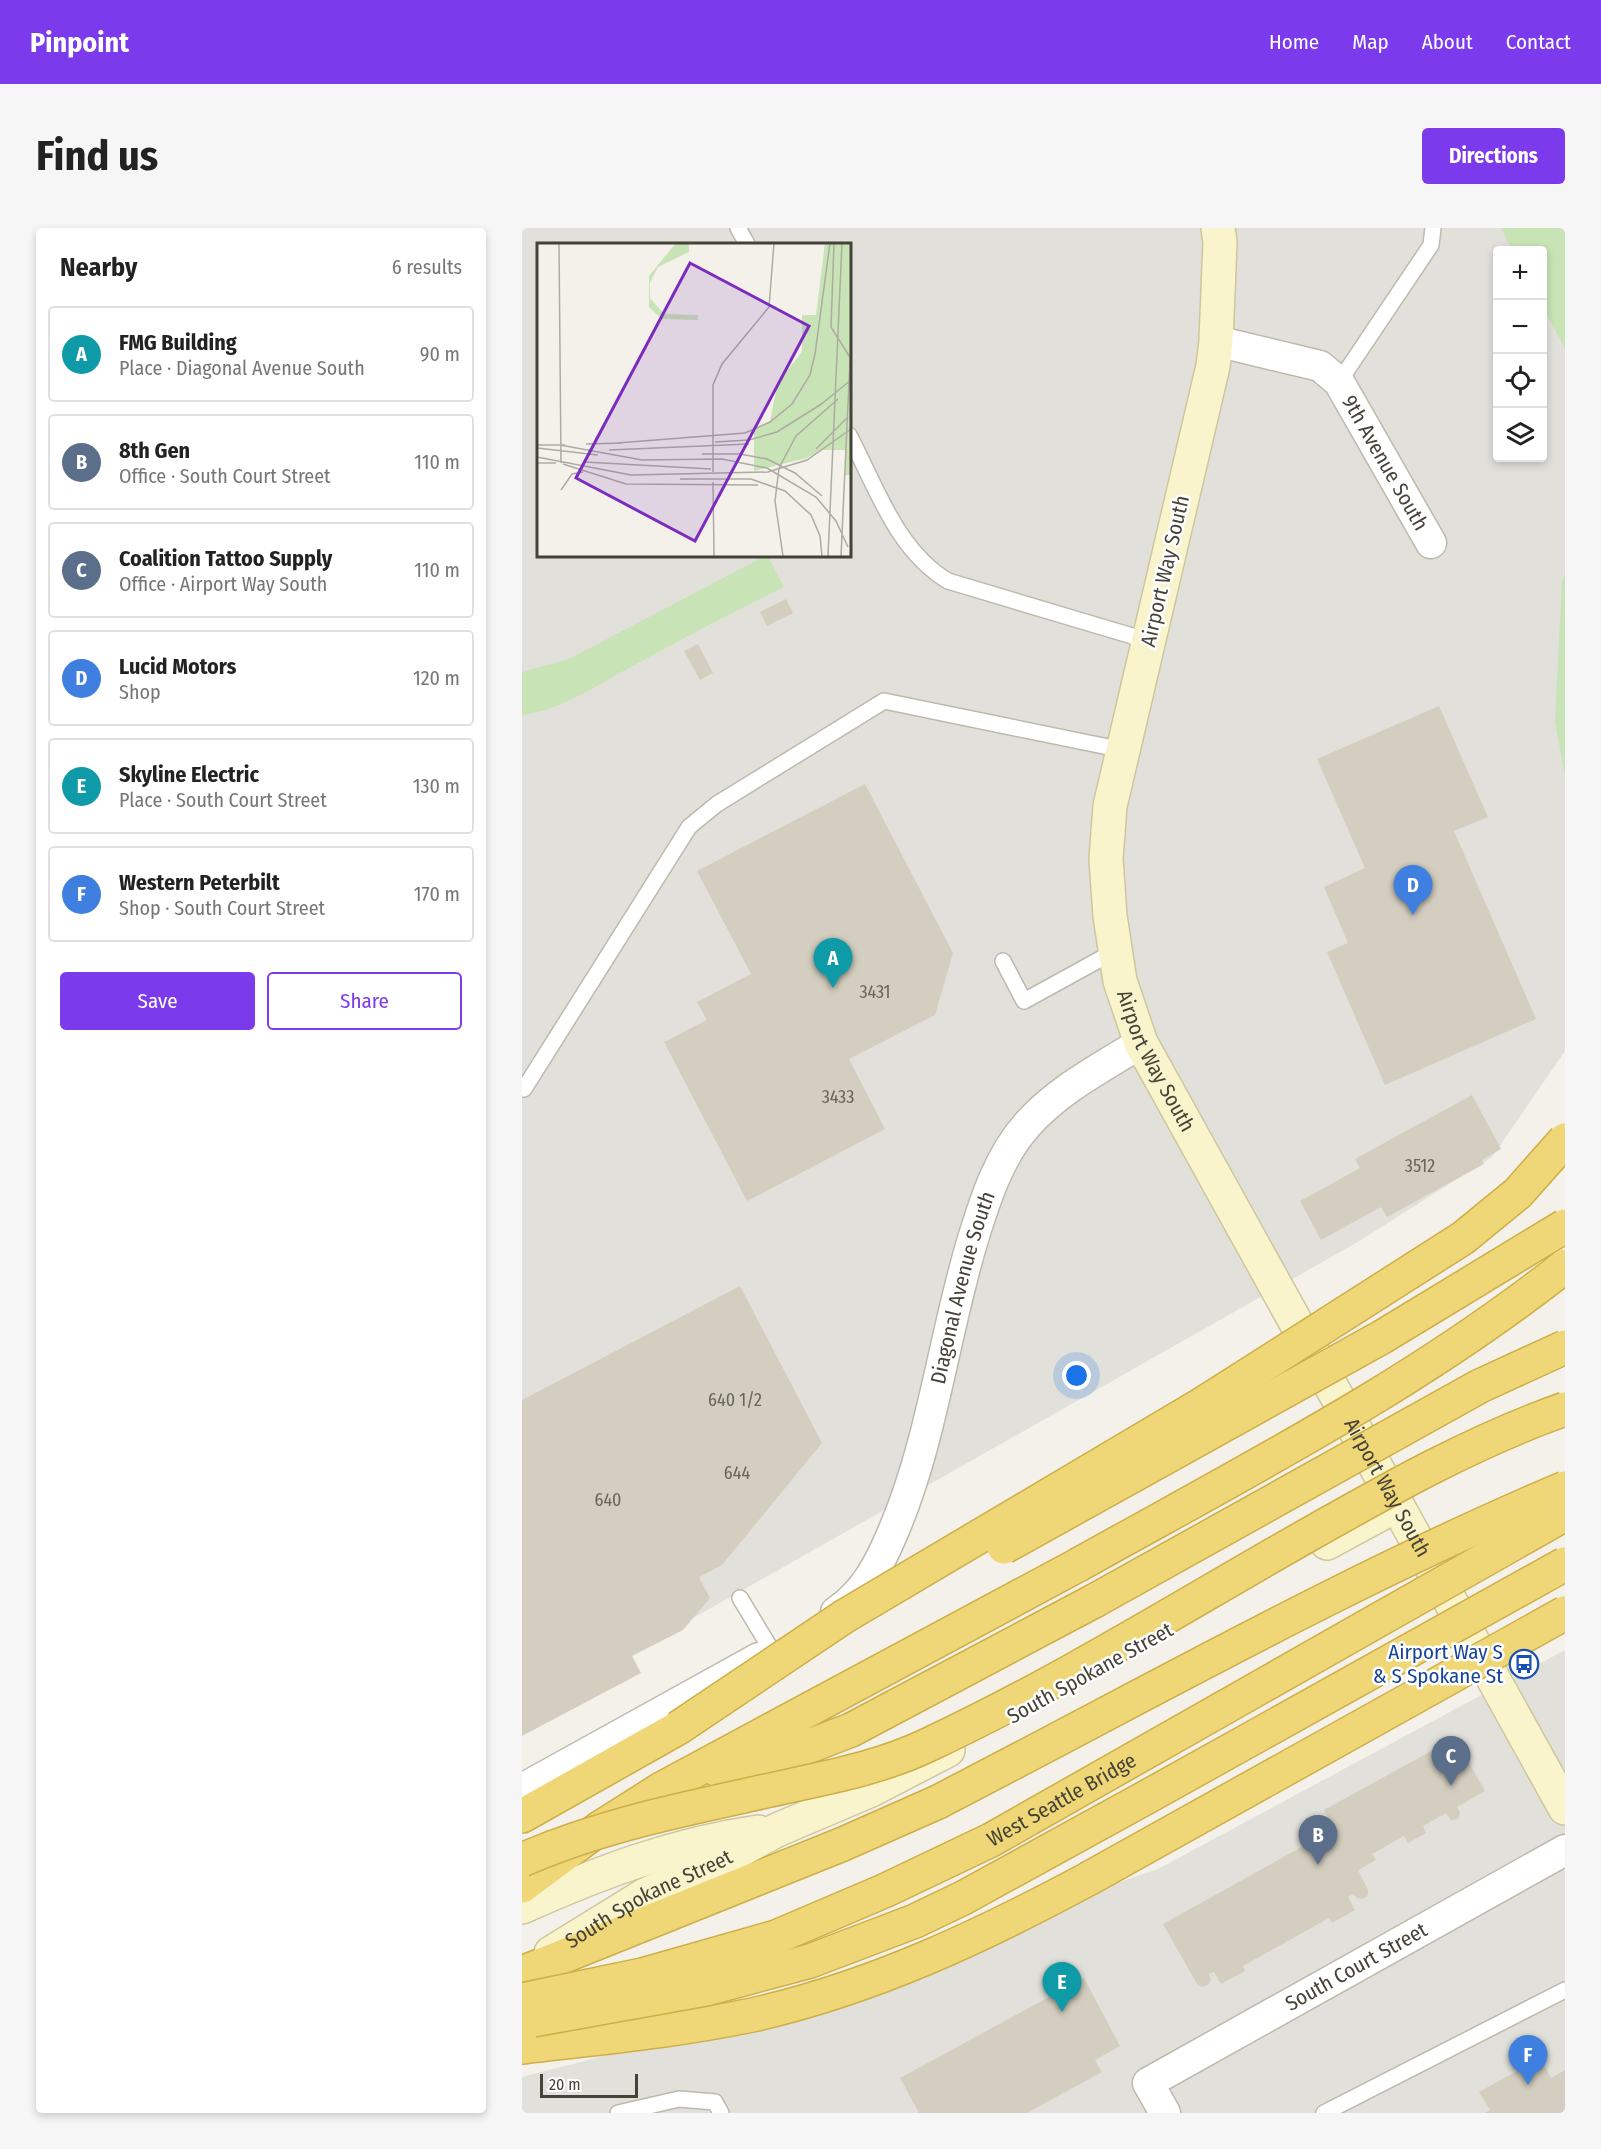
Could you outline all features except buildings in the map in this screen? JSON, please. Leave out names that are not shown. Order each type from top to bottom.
[{"type":"highway","points":[[678,1728],[845,1616],[1191,1411],[1463,1238],[1518,1193],[1565,1140]]},
{"type":"highway","points":[[522,1816],[1382,1337],[1565,1226]]},
{"type":"highway","points":[[522,1886],[600,1828],[663,1788],[1078,1565],[1396,1386],[1509,1310],[1565,1266]]},
{"type":"highway","points":[[663,1788],[794,1752],[851,1730],[1094,1601],[1480,1386],[1565,1347]]},
{"type":"highway","points":[[522,1860],[608,1828],[828,1778],[886,1762],[928,1745],[1081,1664],[1416,1475],[1524,1424],[1565,1409]]},
{"type":"highway","points":[[522,1972],[843,1844],[938,1802],[1330,1599],[1503,1514],[1565,1488]]},
{"type":"highway","name":"West Seattle Bridge","points":[[522,2000],[642,1975],[776,1937],[884,1891],[991,1840],[1565,1514]]},
{"type":"highway","points":[[522,2022],[717,1986],[810,1961],[915,1921],[963,1898],[1565,1564]]},
{"type":"highway","points":[[522,2047],[742,2017],[858,1985],[983,1934],[1088,1879],[1565,1613]]},
{"type":"highway","points":[[522,2064],[571,2042]]},
{"type":"main road","name":"Airport Way South","points":[[1218,228],[1216,341],[1110,806],[1106,859],[1120,981],[1141,1043],[1565,1808]]},
{"type":"main road","name":"South Spokane Street","points":[[522,1972],[629,1904],[777,1830],[840,1804],[921,1765],[1397,1505]]},
{"type":"main road","name":"South Spokane Street","points":[[522,1907],[583,1880],[674,1848],[712,1839],[777,1830]]},
{"type":"street","points":[[1216,341],[1320,366],[1339,382]]},
{"type":"street","name":"9th Avenue South","points":[[1339,382],[1431,543]]},
{"type":"street","name":"Diagonal Avenue South","points":[[772,1651],[839,1610],[863,1589],[884,1552],[907,1500],[967,1260],[983,1207],[1002,1162],[1027,1125],[1056,1100],[1088,1076],[1141,1043]]},
{"type":"street","points":[[522,1789],[772,1651]]},
{"type":"street","name":"South Court Street","points":[[1165,2113],[1148,2083],[1565,1850]]},
{"type":"lane","points":[[738,228],[746,243]]},
{"type":"lane","points":[[1339,382],[1431,245],[1433,228]]},
{"type":"lane","points":[[850,437],[896,528],[930,570],[948,581],[1149,641]]},
{"type":"lane","points":[[524,1089],[689,827],[717,804],[884,701],[1123,750]]},
{"type":"lane","points":[[1003,961],[1024,1001],[1115,951]]},
{"type":"lane","points":[[740,1598],[772,1651]]},
{"type":"lane","points":[[1324,2113],[1565,1990]]},
{"type":"lane","points":[[618,2113],[678,2099],[715,2102],[721,2113]]},
{"type":"shaded area","points":[[522,228],[1565,228],[1565,1051],[1492,1157],[1356,1243],[522,1715]]},
{"type":"shaded area","points":[[1565,1650],[1565,2113],[522,2113],[522,2077],[631,2049],[1158,1869]]},
{"type":"green space","points":[[1501,228],[1565,228],[1565,349],[1547,315],[1547,246],[1510,246]]},
{"type":"green space","points":[[765,556],[768,556],[784,587],[695,632],[569,701],[522,715],[522,672],[569,659]]},
{"type":"green space","points":[[1565,573],[1565,776],[1555,721],[1562,582]]},
{"type":"place","name":"Lucid Motors","points":[[1413,915]]},
{"type":"place","name":"FMG Building","points":[[833,988]]},
{"type":"place","name":"Airport Way S & S Spokane St","points":[[1524,1664]]},
{"type":"place","name":"Coalition Tattoo Supply","points":[[1451,1786]]},
{"type":"place","name":"8th Gen","points":[[1318,1865]]},
{"type":"place","name":"Skyline Electric","points":[[1062,2012]]},
{"type":"place","name":"Western Peterbilt","points":[[1528,2085]]}]
